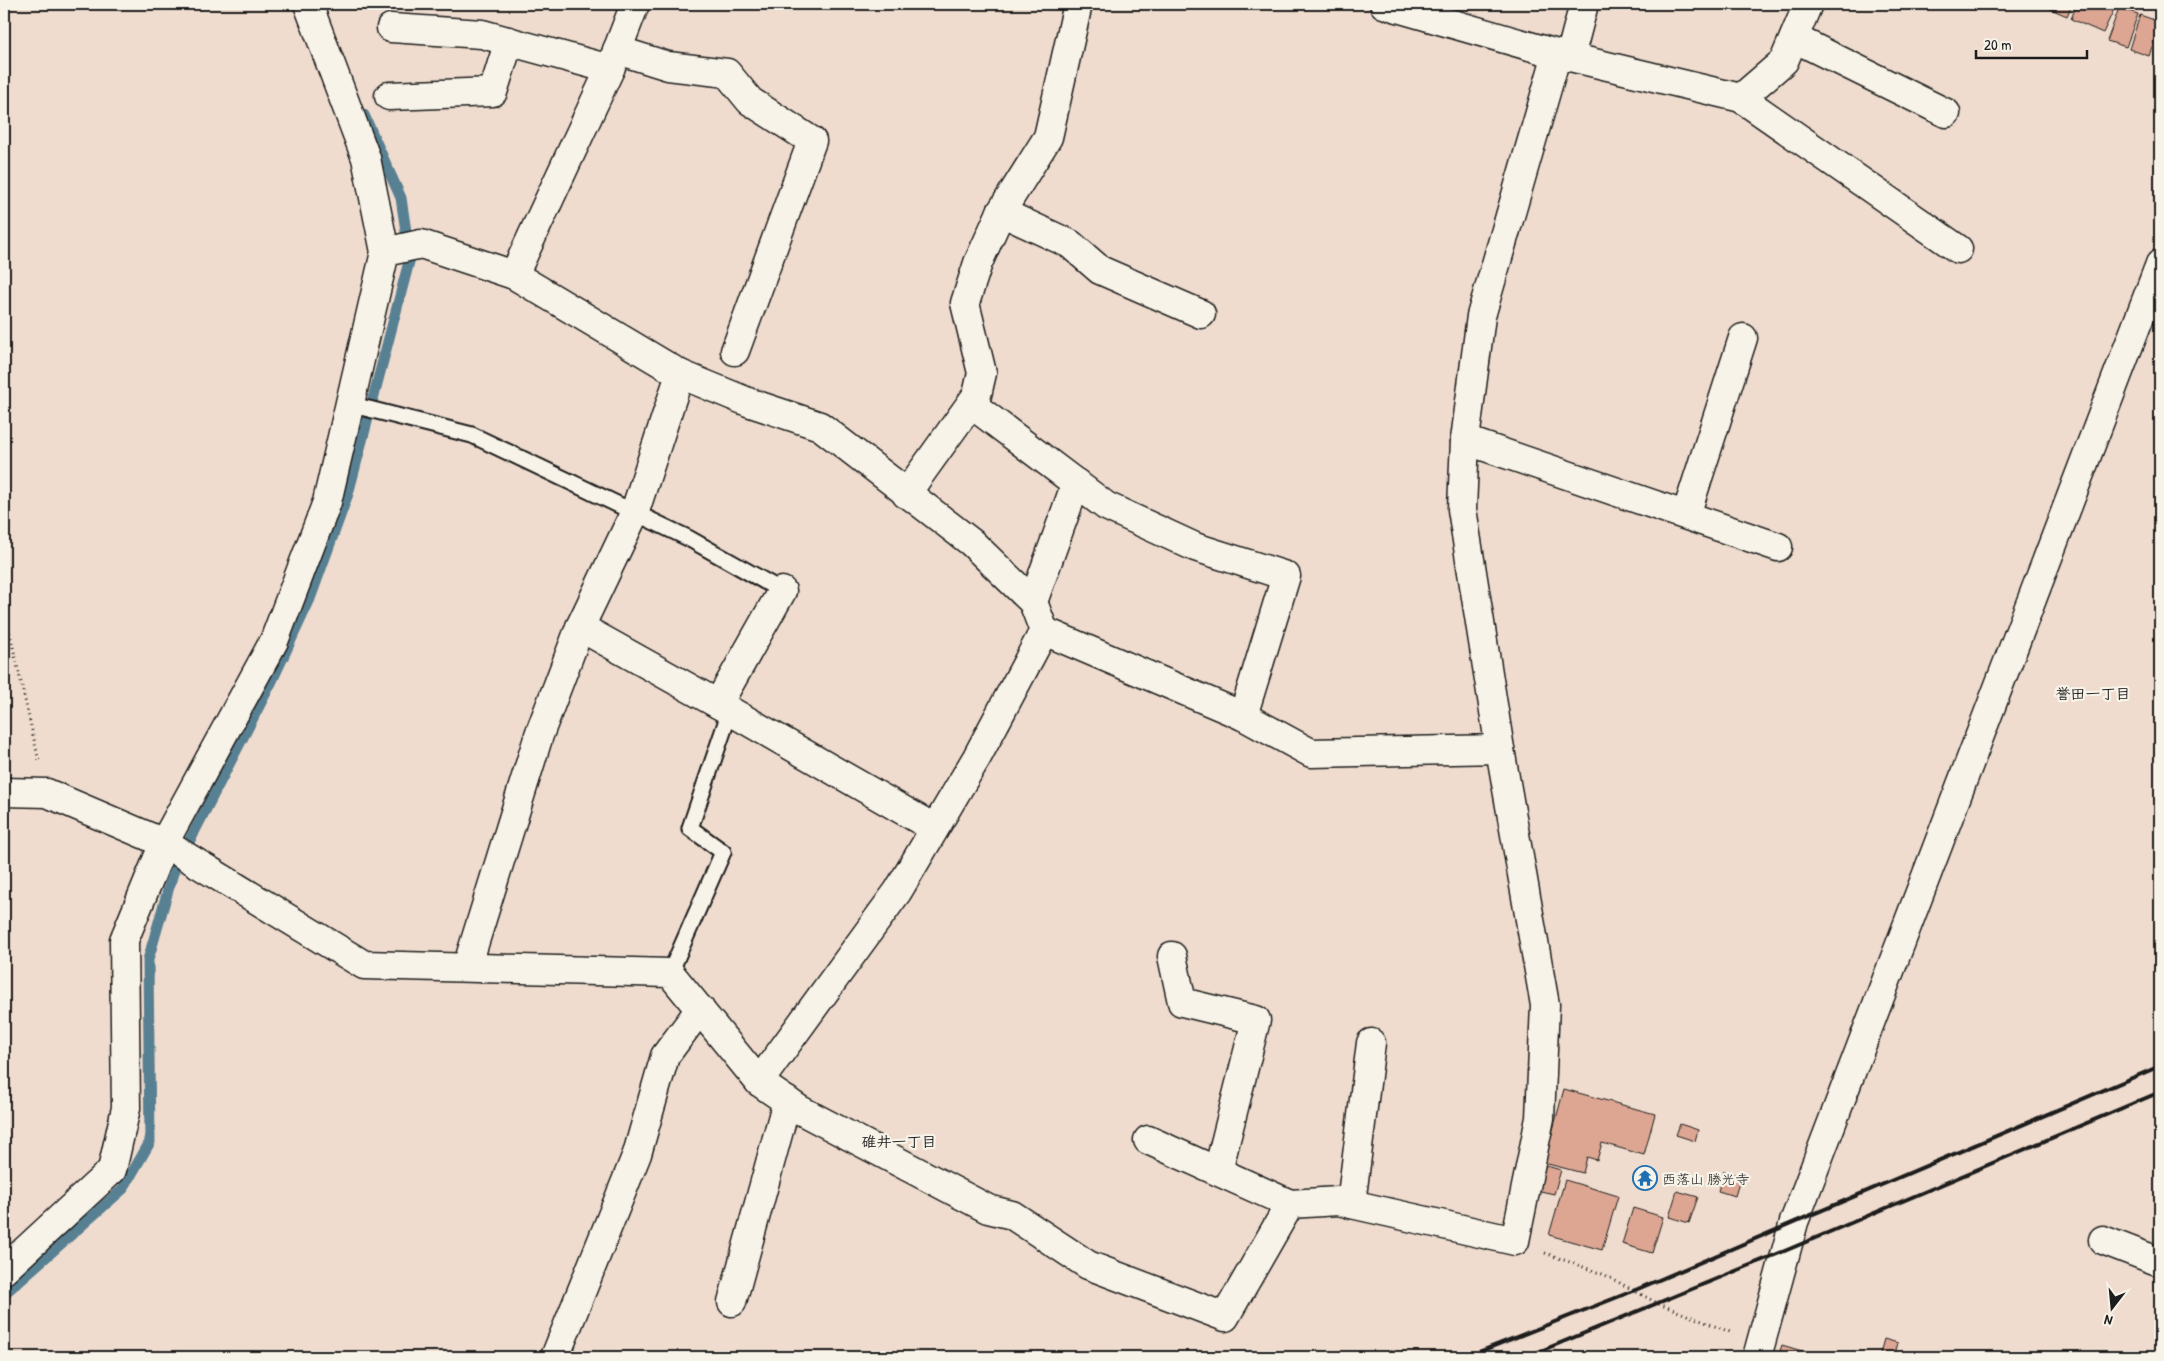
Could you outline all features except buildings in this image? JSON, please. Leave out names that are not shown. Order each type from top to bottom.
[{"type":"street","points":[[4,1270],[112,1170],[126,1108],[124,940],[164,843],[274,641],[326,502],[385,252],[366,158],[308,4]]},
{"type":"street","points":[[514,275],[613,60],[635,4]]},
{"type":"street","points":[[906,494],[977,395],[982,373],[965,303],[978,263],[1001,212],[1048,137],[1078,4]]},
{"type":"street","points":[[1384,4],[1564,55],[1741,98],[1958,249]]},
{"type":"street","points":[[1148,1140],[1290,1204],[1338,1201],[1515,1241],[1540,1118],[1544,1005],[1500,749],[1462,509],[1465,440],[1481,316],[1564,55],[1584,4]]},
{"type":"street","points":[[1741,98],[1784,61],[1808,4]]},
{"type":"street","points":[[391,28],[482,34],[509,41],[613,60],[727,72],[750,101],[812,142],[735,351]]},
{"type":"street","points":[[1794,38],[1946,113]]},
{"type":"street","points":[[389,96],[493,92],[509,41]]},
{"type":"street","points":[[1001,212],[1070,244],[1100,270],[1201,314]]},
{"type":"street","points":[[385,252],[421,244],[514,275],[680,374],[748,402],[820,426],[972,543],[1033,602],[1044,631],[1243,716],[1311,753],[1500,749]]},
{"type":"street","points":[[1759,1350],[1794,1222],[2160,264]]},
{"type":"street","points":[[1686,515],[1743,338]]},
{"type":"street","points":[[467,967],[539,735],[580,627],[634,514],[680,374]]},
{"type":"street","points":[[971,404],[1106,506],[1195,547],[1286,576],[1243,716]]},
{"type":"street","points":[[1465,440],[1778,547]]},
{"type":"street","points":[[1033,602],[1076,484]]},
{"type":"street","points":[[724,707],[782,591]]},
{"type":"street","points":[[580,627],[724,707],[934,828]]},
{"type":"street","points":[[759,1082],[898,891],[977,757],[1044,631]]},
{"type":"street","points":[[4,792],[47,793],[164,843],[364,964],[670,973],[759,1082],[787,1101],[988,1209],[1012,1215],[1088,1265],[1225,1317],[1290,1204]]},
{"type":"street","points":[[1172,956],[1182,1002],[1256,1020],[1218,1171]]},
{"type":"street","points":[[555,1357],[637,1154],[666,1056],[700,1009]]},
{"type":"street","points":[[1351,1204],[1372,1043]]},
{"type":"street","points":[[732,1302],[787,1101]]},
{"type":"street","points":[[2103,1240],[2160,1262]]},
{"type":"lane","points":[[349,404],[472,435],[634,514],[688,538],[782,591]]},
{"type":"lane","points":[[670,973],[723,852],[690,828],[724,707]]},
{"type":"path","points":[[4,608],[47,793]]},
{"type":"path","points":[[1515,1241],[1605,1275],[1658,1304],[1759,1350]]},
{"type":"waterway","points":[[4,1294],[123,1189],[150,1142],[148,960],[173,873],[272,681],[310,599],[348,494],[410,258],[401,198],[364,115]]},
{"type":"railway","points":[[1466,1357],[1633,1291],[2160,1066]]},
{"type":"railway","points":[[1526,1357],[1787,1250],[2160,1092]]},
{"type":"place","name":"西落山 勝光寺","points":[[1645,1178]]},
{"type":"district","name":"誉田一丁目","points":[[2093,693]]},
{"type":"district","name":"碓井一丁目","points":[[899,1141]]}]
